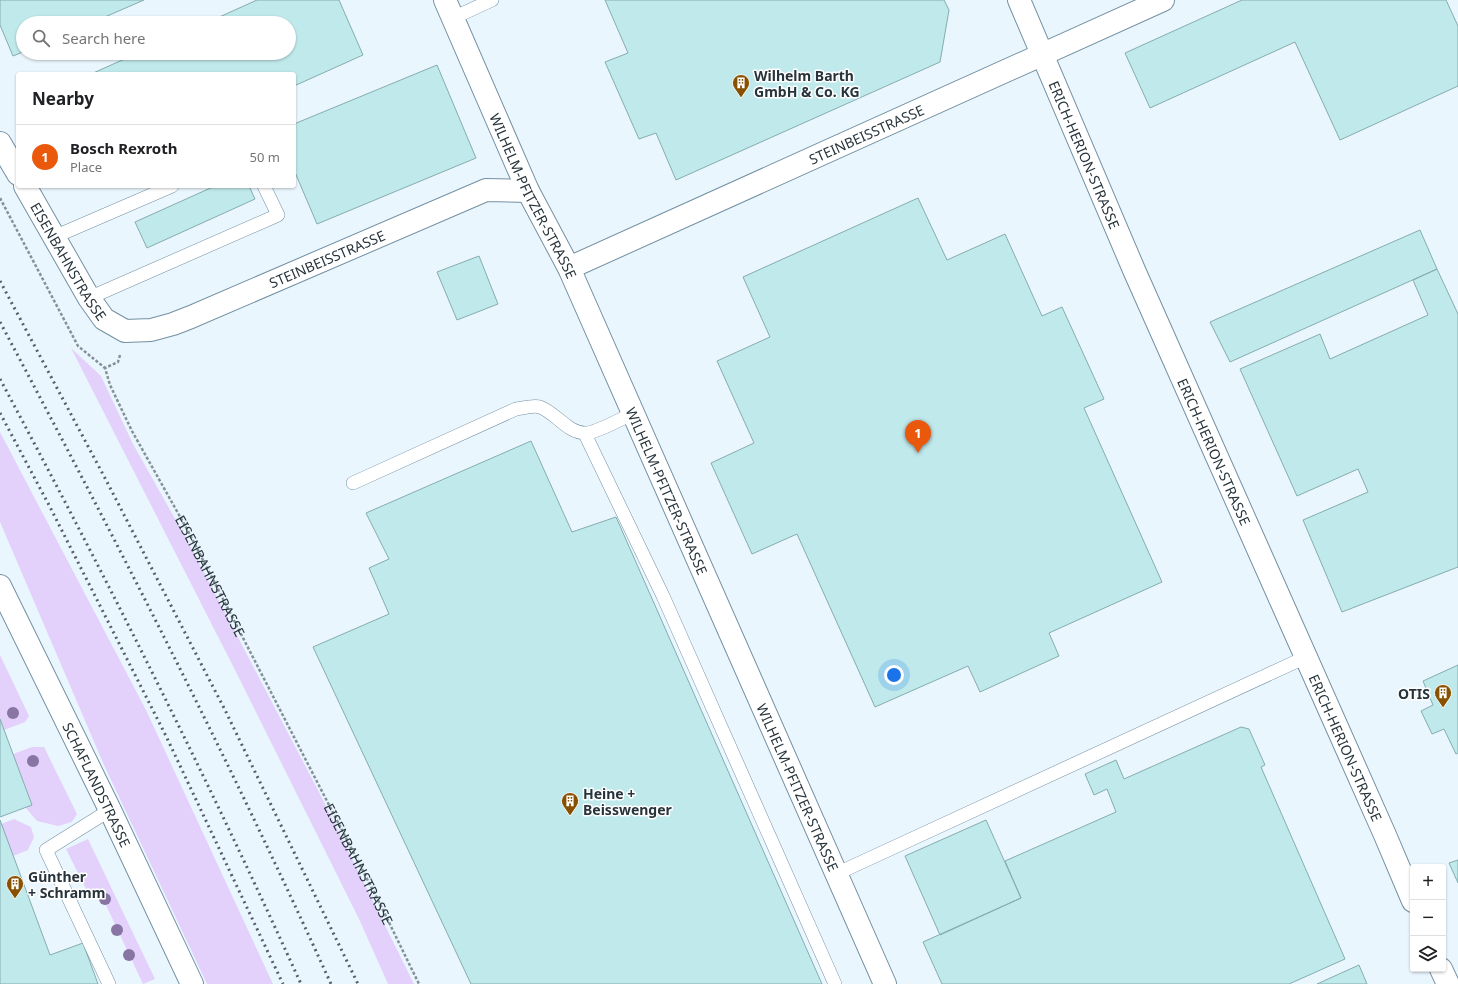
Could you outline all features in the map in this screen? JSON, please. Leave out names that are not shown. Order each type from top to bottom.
[{"type":"street","name":"ERICH-HERION-STRASSE","points":[[1020,0],[1134,270],[1413,900]]},
{"type":"street","name":"STEINBEISSTRASSE","points":[[568,268],[1163,0]]},
{"type":"street","name":"WILHELM-PFITZER-STRASSE","points":[[449,9],[528,191],[568,268],[633,413],[885,984]]},
{"type":"street","points":[[0,143],[16,171]]},
{"type":"street","name":"EISENBAHNSTRASSE","points":[[26,188],[89,298],[104,319],[125,331]]},
{"type":"street","name":"STEINBEISSTRASSE","points":[[125,331],[151,330],[191,317],[486,190],[528,191]]},
{"type":"street","name":"SCHAFLANDSTRASSE","points":[[0,586],[110,810],[192,984]]},
{"type":"street","points":[[1442,972],[1448,984]]},
{"type":"lane","points":[[449,9],[492,0]]},
{"type":"lane","points":[[54,237],[167,188]]},
{"type":"lane","points":[[89,298],[278,215],[265,188]]},
{"type":"lane","points":[[353,483],[516,409],[539,406],[572,429],[585,434],[607,426],[633,413]]},
{"type":"lane","points":[[585,434],[663,596],[835,984]]},
{"type":"lane","points":[[836,874],[1306,657]]},
{"type":"lane","points":[[109,984],[46,850],[110,810]]},
{"type":"path","points":[[0,198],[78,346],[105,368],[118,362],[125,331]]},
{"type":"path","name":"EISENBAHNSTRASSE","points":[[105,368],[110,385],[132,430],[188,531],[381,906],[419,984]]},
{"type":"shaded area","points":[[71,348],[101,376],[133,444],[187,540],[320,794],[414,984],[388,984],[359,919],[237,674]]},
{"type":"shaded area","points":[[0,432],[146,710],[273,984],[207,984],[104,765],[0,522]]},
{"type":"shaded area","points":[[0,655],[29,716],[25,722],[4,730],[0,719]]},
{"type":"shaded area","points":[[32,747],[44,747],[77,814],[72,822],[58,826],[37,821],[25,807],[13,754]]},
{"type":"shaded area","points":[[14,819],[31,827],[34,837],[28,850],[13,856],[1,824]]},
{"type":"shaded area","points":[[88,839],[155,979],[143,984],[98,888],[88,893],[66,849]]},
{"type":"building","points":[[0,0],[144,0],[107,16],[16,16],[16,55],[13,56],[0,25]]},
{"type":"building","points":[[257,0],[339,0],[363,55],[296,85],[296,72],[95,72],[122,60],[296,60],[296,16],[222,16]]},
{"type":"building","name":"Wilhelm Barth GmbH & Co. KG","points":[[605,0],[944,0],[949,10],[940,62],[676,180],[656,133],[639,139],[605,62],[628,53]]},
{"type":"building","points":[[1242,0],[1446,0],[1458,26],[1458,86],[1340,140],[1295,42],[1150,108],[1125,53]]},
{"type":"building","points":[[437,65],[476,158],[317,224],[296,175],[296,123]]},
{"type":"building","points":[[211,188],[250,188],[255,199],[147,248],[135,222]]},
{"type":"building","points":[[918,198],[947,260],[1005,234],[1042,316],[1062,307],[1104,399],[1084,408],[1162,582],[1049,633],[1059,656],[980,692],[968,666],[875,707],[797,534],[752,554],[711,463],[754,443],[717,361],[770,337],[743,277]]},
{"type":"building","points":[[1420,230],[1437,269],[1230,362],[1210,322]]},
{"type":"building","points":[[479,256],[498,304],[457,320],[437,272]]},
{"type":"building","points":[[1437,269],[1458,314],[1458,567],[1342,612],[1303,520],[1368,492],[1358,469],[1297,496],[1240,369],[1320,334],[1330,359],[1428,315],[1413,280]]},
{"type":"building","name":"Heine + Beisswenger","points":[[531,441],[572,532],[616,517],[822,984],[471,984],[313,647],[389,614],[369,568],[389,559],[366,513]]},
{"type":"building","name":"OTIS","points":[[1458,665],[1458,753],[1456,754],[1444,729],[1432,734],[1421,711],[1433,705],[1423,681]]},
{"type":"building","points":[[0,719],[32,805],[0,817]]},
{"type":"building","points":[[1241,727],[1249,729],[1265,765],[1261,767],[1345,959],[1289,984],[942,984],[923,942],[1021,898],[1005,861],[1116,812],[1107,789],[1094,795],[1085,774],[1116,760],[1124,779]]},
{"type":"building","name":"Günther + Schramm","points":[[0,820],[50,955],[83,943],[98,984],[0,984]]},
{"type":"building","points":[[986,820],[1021,898],[940,935],[905,856]]},
{"type":"building","points":[[1458,860],[1458,883],[1449,863]]},
{"type":"building","points":[[1359,965],[1367,984],[1317,984]]},
{"type":"railway","points":[[0,281],[106,480],[225,710],[358,984]]},
{"type":"railway","points":[[0,322],[171,650],[253,816],[331,984]]},
{"type":"railway","points":[[0,379],[79,528],[193,755],[301,984]]},
{"type":"railway","points":[[0,413],[50,507],[166,736],[283,984]]},
{"type":"place","name":"Wilhelm Barth GmbH & Co. KG","points":[[741,98]]},
{"type":"place","name":"Bosch Rexroth","points":[[918,453]]},
{"type":"place","name":"OTIS","points":[[1443,708]]},
{"type":"place","name":"Heine + Beisswenger","points":[[570,816]]},
{"type":"place","name":"Günther + Schramm","points":[[15,899]]}]
